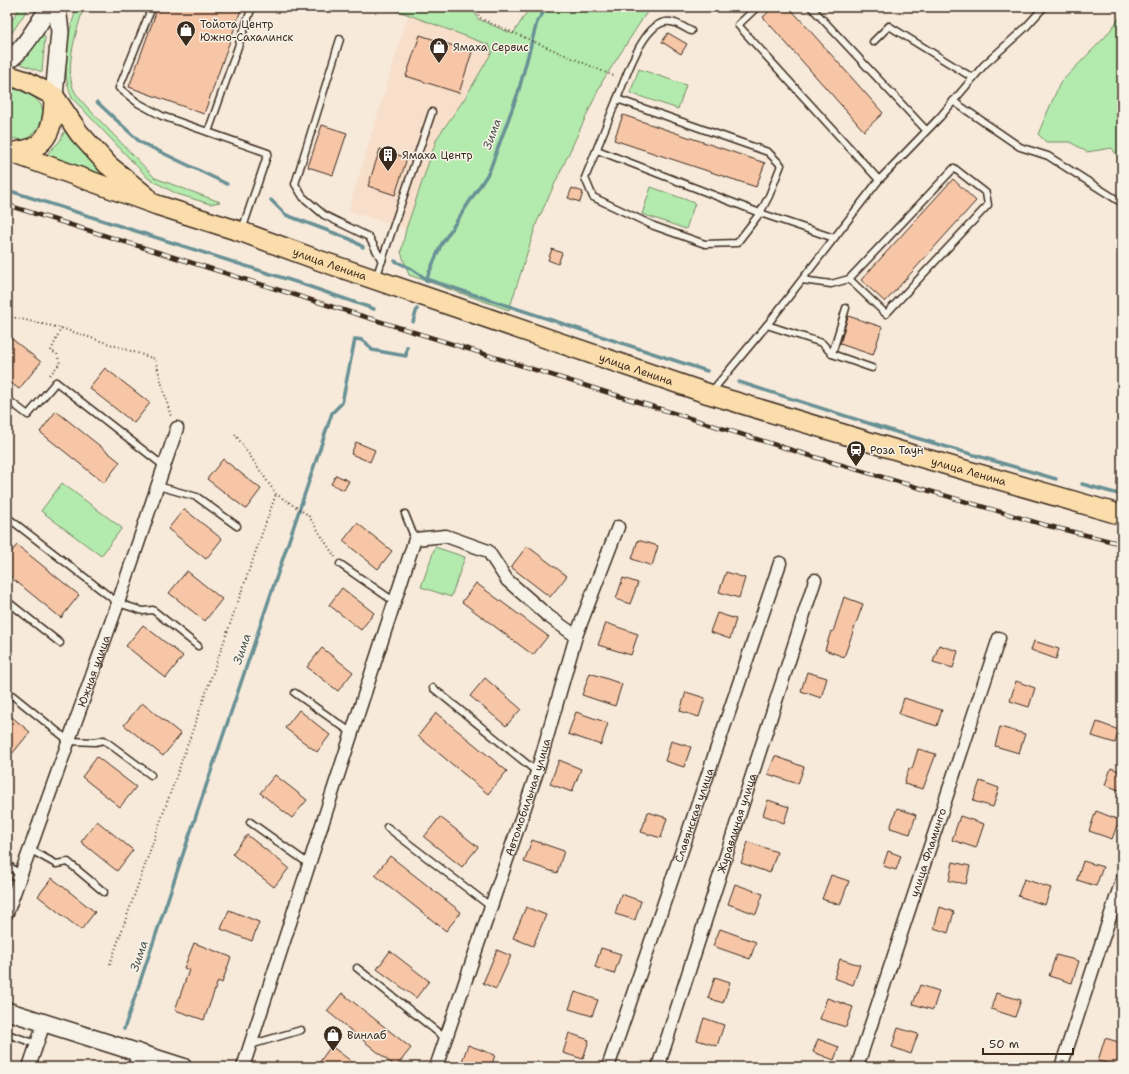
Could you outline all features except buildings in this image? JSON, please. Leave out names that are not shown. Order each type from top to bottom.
[{"type":"main road","points":[[7,47],[33,15],[44,7]]},
{"type":"main road","points":[[7,60],[15,56],[25,44],[50,7]]},
{"type":"main road","points":[[9,152],[32,149],[49,135],[54,114],[54,96],[60,32],[57,7]]},
{"type":"main road","points":[[7,75],[26,81],[54,96]]},
{"type":"main road","name":"улица Ленина","points":[[54,96],[79,133],[108,165],[156,205]]},
{"type":"main road","name":"улица Ленина","points":[[9,152],[156,205],[242,232],[376,280],[709,394],[923,458],[1122,515]]},
{"type":"main road","points":[[7,1011],[44,1023],[136,1060],[183,1067]]},
{"type":"street","name":"Южная улица","points":[[7,913],[31,850],[118,603],[177,428]]},
{"type":"street","name":"Автомобильная улица","points":[[436,1067],[537,772],[576,636],[618,527]]},
{"type":"street","points":[[243,1067],[415,539],[446,536],[488,552],[507,580],[548,616],[576,636]]},
{"type":"street","name":"Славянская улица","points":[[608,1067],[780,563]]},
{"type":"street","name":"Журавлиная улица","points":[[658,1067],[815,580]]},
{"type":"street","name":"улица Фламинго","points":[[857,1067],[999,638]]},
{"type":"street","points":[[1061,1067],[1122,880]]},
{"type":"street","points":[[30,1067],[44,1023]]},
{"type":"lane","points":[[152,7],[119,88],[138,103],[162,116],[268,153],[242,232]]},
{"type":"lane","points":[[208,132],[252,7]]},
{"type":"lane","points":[[757,7],[738,25],[879,180]]},
{"type":"lane","points":[[811,7],[926,130]]},
{"type":"lane","points":[[709,394],[767,325],[879,180],[953,102],[984,65],[1025,28],[1044,7]]},
{"type":"lane","points":[[616,99],[768,152],[781,165],[769,196],[760,213],[737,243],[705,244],[654,226],[593,197],[585,178],[616,99],[644,37],[655,25],[670,22],[691,31]]},
{"type":"lane","points":[[872,42],[889,26],[973,78]]},
{"type":"lane","points":[[340,39],[295,184],[303,197],[324,216],[369,237],[382,261]]},
{"type":"lane","points":[[953,102],[1020,147],[1048,156],[1122,203]]},
{"type":"lane","points":[[376,280],[432,112]]},
{"type":"lane","points":[[597,150],[760,213],[834,238]]},
{"type":"lane","points":[[802,280],[831,284],[849,279],[954,168],[986,193],[988,205],[886,314],[849,279]]},
{"type":"lane","points":[[832,354],[846,308]]},
{"type":"lane","points":[[767,325],[822,343],[832,354],[872,368]]},
{"type":"lane","points":[[7,399],[28,415],[56,382],[165,467]]},
{"type":"lane","points":[[158,486],[197,497],[237,526]]},
{"type":"lane","points":[[406,514],[415,539]]},
{"type":"lane","points":[[7,517],[118,603],[143,611],[154,610],[198,646]]},
{"type":"lane","points":[[340,564],[395,602]]},
{"type":"lane","points":[[7,601],[60,643]]},
{"type":"lane","points":[[433,688],[537,772]]},
{"type":"lane","points":[[7,691],[69,742],[95,742],[104,740],[151,775]]},
{"type":"lane","points":[[295,693],[352,733]]},
{"type":"lane","points":[[250,822],[309,864]]},
{"type":"lane","points":[[387,827],[490,906]]},
{"type":"lane","points":[[31,850],[56,864],[68,862],[104,892]]},
{"type":"lane","points":[[7,864],[21,876]]},
{"type":"lane","points":[[358,968],[445,1038]]},
{"type":"lane","points":[[250,1045],[301,1030]]},
{"type":"lane","points":[[7,1034],[37,1044]]},
{"type":"path","points":[[476,7],[479,16],[484,20],[624,81]]},
{"type":"path","points":[[7,316],[61,328],[155,359],[170,416],[177,428]]},
{"type":"path","points":[[47,379],[60,363],[57,354],[51,351],[61,328]]},
{"type":"path","points":[[236,434],[276,494],[308,515],[340,564]]},
{"type":"path","points":[[110,964],[276,494]]},
{"type":"shaded area","name":"Ямаха Центр","points":[[408,15],[489,45],[492,52],[465,98],[437,138],[406,229],[348,211]]},
{"type":"green space","points":[[20,7],[29,7],[7,40],[7,28]]},
{"type":"green space","points":[[77,7],[84,7],[75,36],[70,69],[73,88],[77,95],[155,178],[220,202],[210,204],[177,194],[149,179],[72,98],[66,76],[66,52],[70,29]]},
{"type":"green space","points":[[388,7],[472,7],[478,19],[513,34],[530,7],[652,7],[645,15],[602,82],[537,222],[509,310],[409,275],[401,252],[406,229],[437,138],[465,98],[492,52],[489,45]]},
{"type":"green space","points":[[1122,15],[1122,163],[1112,148],[1087,152],[1070,142],[1046,142],[1038,134],[1060,83],[1105,37]]},
{"type":"green space","points":[[42,33],[45,37],[42,72],[21,64]]},
{"type":"green space","points":[[639,69],[686,85],[678,109],[630,93]]},
{"type":"green space","points":[[7,88],[19,90],[30,95],[37,100],[42,107],[43,114],[41,123],[25,140],[7,138]]},
{"type":"green space","points":[[67,131],[112,180],[46,155],[60,141],[64,132]]},
{"type":"green space","points":[[651,187],[695,203],[686,229],[642,214]]},
{"type":"green space","points":[[62,483],[122,528],[101,556],[41,511]]},
{"type":"green space","points":[[435,547],[465,557],[451,597],[421,587]]},
{"type":"waterway","name":"Зима","points":[[426,280],[441,245],[489,172],[518,93],[537,22],[547,7]]},
{"type":"waterway","points":[[97,102],[140,142],[227,184]]},
{"type":"waterway","points":[[7,190],[299,283],[374,309]]},
{"type":"waterway","points":[[271,200],[286,215],[350,239],[363,247]]},
{"type":"waterway","points":[[395,261],[410,268],[426,279],[707,371]]},
{"type":"waterway","name":"Зима","points":[[413,322],[417,309]]},
{"type":"waterway","name":"Зима","points":[[124,1029],[332,413],[342,403],[355,339],[365,342],[372,350],[406,356],[407,347]]},
{"type":"waterway","points":[[739,382],[896,432],[1056,479]]},
{"type":"waterway","points":[[1082,484],[1122,495]]},
{"type":"waterway","name":"Зима","points":[[109,1067],[111,1063]]},
{"type":"railway","points":[[7,205],[811,456],[1045,525],[1122,544]]},
{"type":"place","name":"Тойота Центр Южно-Сахалинск","points":[[186,47]]},
{"type":"place","name":"Ямаха Сервис","points":[[439,64]]},
{"type":"place","name":"Ямаха Центр","points":[[388,172]]},
{"type":"place","name":"Роза Таун","points":[[856,467]]},
{"type":"place","name":"Винлаб","points":[[333,1052]]}]
